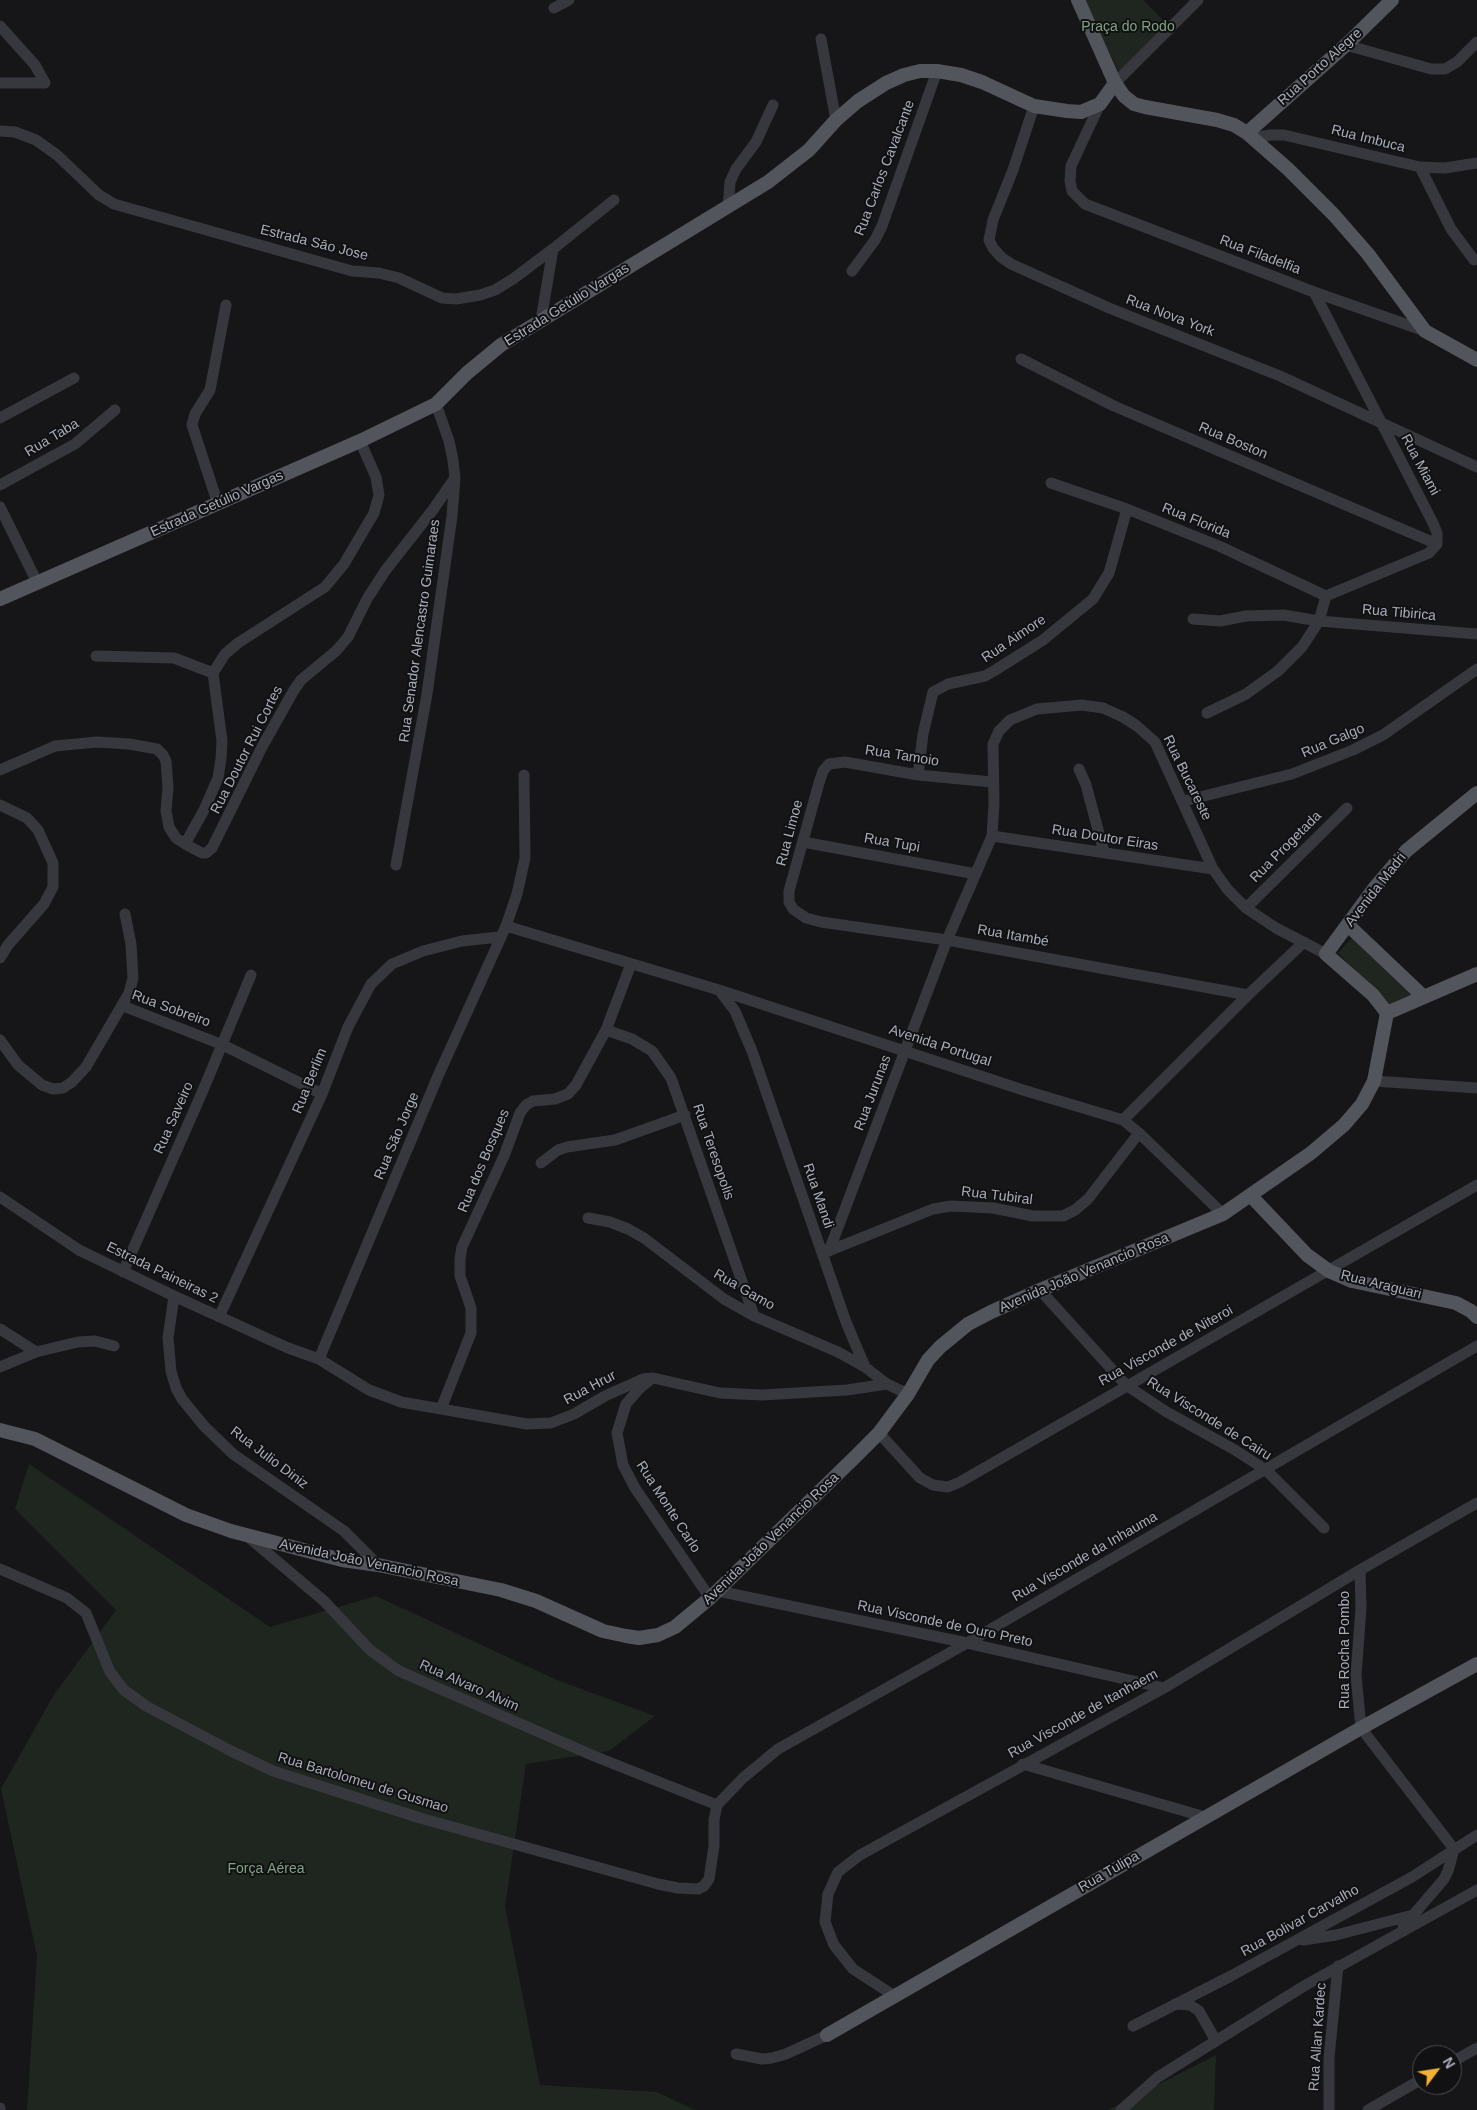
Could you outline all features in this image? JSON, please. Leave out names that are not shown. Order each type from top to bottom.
[{"type":"main road","points":[[1078,0],[1115,83],[1124,96],[1134,104],[1157,111],[1217,120],[1234,125],[1250,135],[1288,169],[1368,254],[1425,331],[1477,360]]},
{"type":"main road","name":"Rua Porto Alegre","points":[[1250,135],[1392,0]]},
{"type":"main road","name":"Estrada Getúlio Vargas","points":[[0,599],[360,441],[436,404],[467,373],[501,345],[728,208],[789,167],[809,150],[836,120],[858,101],[886,83],[904,75],[920,71],[937,71],[961,75],[982,82],[1034,106],[1081,112],[1100,104]]},
{"type":"main road","points":[[1100,104],[1115,83]]},
{"type":"main road","name":"Avenida Madri","points":[[1326,954],[1376,886],[1406,851],[1477,792]]},
{"type":"main road","points":[[1348,925],[1424,997]]},
{"type":"main road","points":[[1326,954],[1373,995],[1387,1013],[1477,974]]},
{"type":"main road","name":"Avenida João Venancio Rosa","points":[[0,1430],[35,1439],[186,1515],[246,1535],[342,1560],[378,1565],[501,1590],[536,1601],[603,1631],[639,1638],[658,1635],[675,1627],[714,1594],[879,1433],[908,1394],[928,1360],[940,1347],[961,1330],[991,1312],[1040,1290],[1223,1214],[1311,1154],[1344,1125],[1362,1104],[1374,1081],[1387,1013]]},
{"type":"main road","name":"Rua Araguari","points":[[1251,1196],[1307,1255],[1329,1271],[1352,1281],[1456,1303],[1471,1311],[1477,1317]]},
{"type":"main road","name":"Rua Tulipa","points":[[827,2035],[893,1995],[1361,1728],[1477,1664]]},
{"type":"street","points":[[554,8],[569,0]]},
{"type":"street","points":[[1115,83],[1198,0]]},
{"type":"street","points":[[0,26],[35,65],[45,83],[0,83]]},
{"type":"street","points":[[821,39],[836,120]]},
{"type":"street","points":[[1346,45],[1431,69],[1445,69],[1457,62],[1477,42]]},
{"type":"street","name":"Rua Carlos Cavalcante","points":[[852,271],[875,240],[882,226],[937,71]]},
{"type":"street","name":"Rua Filadelfia","points":[[1100,104],[1071,166],[1070,181],[1072,191],[1085,204],[1314,292],[1425,331]]},
{"type":"street","points":[[728,208],[730,182],[736,169],[756,142],[772,105]]},
{"type":"street","name":"Rua Nova York","points":[[1034,106],[1013,170],[993,220],[989,240],[1001,257],[1011,264],[1109,308],[1280,376],[1477,467]]},
{"type":"street","name":"Estrada Sāo Jose","points":[[0,131],[15,132],[36,140],[57,155],[100,194],[114,204],[352,271],[379,273],[400,278],[442,298],[456,299],[495,290],[553,249],[614,200]]},
{"type":"street","name":"Rua Imbuca","points":[[1250,135],[1270,134],[1284,136],[1420,167],[1445,168],[1477,163]]},
{"type":"street","points":[[1420,167],[1451,229],[1474,260]]},
{"type":"street","points":[[541,320],[553,249]]},
{"type":"street","name":"Rua Miami","points":[[1314,292],[1433,522],[1437,533],[1436,544]]},
{"type":"street","points":[[218,504],[192,425],[195,414],[210,390],[226,305]]},
{"type":"street","name":"Rua Boston","points":[[1021,359],[1114,406],[1436,544]]},
{"type":"street","points":[[0,418],[74,378]]},
{"type":"street","name":"Rua Senador Alencastro Guimaraes","points":[[396,865],[427,694],[452,516],[455,478],[449,441],[436,404]]},
{"type":"street","name":"Rua Taba","points":[[0,485],[75,444],[115,410]]},
{"type":"street","points":[[0,770],[55,746],[97,742],[129,744],[157,749],[166,761],[168,788],[166,811],[169,827],[176,838],[185,844],[204,810],[214,786],[221,759],[222,742],[213,673],[225,654],[238,643],[325,587],[344,564],[374,513],[379,495],[376,477],[360,441]]},
{"type":"street","name":"Rua Doutor Rui Cortes","points":[[185,844],[206,853],[212,848],[262,748],[294,690],[307,675],[336,651],[348,637],[367,599],[385,571],[455,478]]},
{"type":"street","name":"Rua Florida","points":[[1050,483],[1127,509],[1219,546],[1326,596]]},
{"type":"street","points":[[0,507],[37,582]]},
{"type":"street","name":"Rua Aimore","points":[[918,775],[925,726],[933,692],[948,684],[985,676],[998,670],[1042,640],[1093,599],[1109,573],[1127,509]]},
{"type":"street","points":[[1207,713],[1246,694],[1278,671],[1302,646],[1319,621],[1326,596],[1429,553],[1436,544]]},
{"type":"street","name":"Rua Tibirica","points":[[1193,619],[1220,622],[1246,616],[1283,615],[1319,621],[1477,634]]},
{"type":"street","points":[[96,656],[174,658],[213,673]]},
{"type":"street","name":"Rua Galgo","points":[[1184,801],[1292,774],[1353,750],[1383,735],[1477,669]]},
{"type":"street","name":"Rua Bucareste","points":[[992,836],[994,804],[992,782],[993,744],[998,731],[1010,720],[1037,709],[1082,705],[1103,708],[1123,717],[1155,742],[1184,801],[1213,869],[1228,890],[1246,908],[1276,928],[1326,954]]},
{"type":"street","name":"Rua Tamoio","points":[[819,783],[823,771],[829,764],[845,762],[918,775],[992,782]]},
{"type":"street","points":[[1079,769],[1088,791],[1104,852]]},
{"type":"street","name":"Rua São Jorge","points":[[319,1359],[438,1076],[499,937],[506,926],[517,894],[525,858],[524,775]]},
{"type":"street","name":"Rua Limoe","points":[[789,891],[819,783]]},
{"type":"street","points":[[0,805],[27,818],[38,830],[53,863],[53,887],[44,904],[8,945],[0,958]]},
{"type":"street","name":"Rua Progetada","points":[[1246,908],[1347,808]]},
{"type":"street","name":"Rua Doutor Eiras","points":[[992,836],[1213,869]]},
{"type":"street","name":"Rua Jurunas","points":[[826,1252],[947,940],[992,836]]},
{"type":"street","name":"Rua Tupi","points":[[803,842],[976,874]]},
{"type":"street","name":"Rua Itambé","points":[[789,891],[789,902],[793,909],[797,913],[813,920],[947,940],[1248,994]]},
{"type":"street","points":[[123,1006],[133,978],[131,944],[125,914]]},
{"type":"street","name":"Avenida Portugal","points":[[506,926],[719,990],[1023,1090],[1123,1120]]},
{"type":"street","name":"Rua Berlim","points":[[219,1317],[322,1094],[352,1019],[371,984],[392,964],[423,952],[454,943],[499,937]]},
{"type":"street","points":[[1223,1214],[1123,1120],[1248,994],[1304,942]]},
{"type":"street","name":"Rua dos Bosques","points":[[441,1409],[471,1333],[471,1308],[460,1276],[462,1247],[500,1164],[520,1113],[526,1105],[533,1101],[555,1099],[568,1094],[584,1074],[606,1030],[631,964]]},
{"type":"street","name":"Rua Saveiro","points":[[123,1272],[222,1045],[250,975]]},
{"type":"street","name":"Rua Mandi","points":[[719,990],[735,1011],[752,1051],[826,1252],[846,1322],[865,1367],[887,1384],[908,1394]]},
{"type":"street","name":"Rua Sobreiro","points":[[0,1040],[18,1065],[42,1085],[53,1089],[62,1088],[72,1082],[86,1067],[123,1006],[222,1045],[322,1094]]},
{"type":"street","name":"Rua Teresopolis","points":[[606,1030],[632,1039],[652,1051],[671,1078],[754,1316]]},
{"type":"street","points":[[1374,1081],[1477,1088]]},
{"type":"street","points":[[541,1163],[558,1150],[615,1140],[685,1115]]},
{"type":"street","name":"Rua Tubiral","points":[[826,1252],[933,1209],[951,1206],[993,1208],[1033,1216],[1063,1216],[1075,1210],[1088,1199],[1139,1133]]},
{"type":"street","name":"Rua Visconde de Niteroi","points":[[879,1433],[920,1478],[933,1485],[948,1487],[960,1482],[1477,1185]]},
{"type":"street","name":"Estrada Paineiras 2","points":[[0,1197],[79,1250],[219,1317],[288,1348],[319,1359]]},
{"type":"street","name":"Rua Gamo","points":[[588,1218],[610,1222],[644,1238],[710,1290],[754,1316],[838,1352],[865,1367]]},
{"type":"street","name":"Rua Visconde de Cairu","points":[[1040,1290],[1126,1385],[1165,1410],[1236,1450],[1266,1470],[1324,1528]]},
{"type":"street","name":"Rua Julio Diniz","points":[[174,1296],[168,1338],[171,1371],[176,1388],[182,1399],[204,1426],[234,1454],[344,1532],[378,1565]]},
{"type":"street","points":[[0,1330],[36,1352]]},
{"type":"street","points":[[0,1366],[36,1352],[78,1342],[95,1341],[114,1346]]},
{"type":"street","name":"Rua Visconde da Inhauma","points":[[717,1805],[743,1778],[778,1749],[966,1643],[1477,1346]]},
{"type":"street","name":"Rua Hrur","points":[[319,1359],[369,1390],[400,1402],[527,1424],[551,1423],[574,1414],[643,1379],[653,1378],[720,1393],[762,1394],[846,1390],[887,1384]]},
{"type":"street","name":"Rua Monte Carlo","points":[[653,1378],[639,1389],[626,1404],[617,1434],[623,1465],[635,1488],[714,1594]]},
{"type":"street","name":"Rua Visconde de Itanhaem","points":[[893,1995],[853,1969],[834,1945],[825,1922],[828,1894],[838,1872],[860,1855],[1164,1688],[1360,1570],[1477,1503]]},
{"type":"street","name":"Rua Alvaro Alvim","points":[[246,1535],[324,1601],[370,1650],[399,1671],[594,1756],[717,1805]]},
{"type":"street","name":"Rua Bartolomeu de Gusmao","points":[[0,1569],[67,1598],[86,1613],[110,1672],[124,1690],[146,1706],[273,1771],[420,1818],[658,1884],[692,1890],[704,1886],[709,1879],[717,1805]]},
{"type":"street","name":"Rua Rocha Pombo","points":[[1360,1570],[1361,1608],[1356,1675],[1361,1728],[1454,1849]]},
{"type":"street","name":"Rua Visconde de Ouro Preto","points":[[714,1594],[966,1643],[1164,1688]]},
{"type":"street","points":[[1023,1764],[1205,1817]]},
{"type":"street","name":"Rua Bolivar Carvalho","points":[[1133,2026],[1296,1941],[1412,1877],[1477,1835]]},
{"type":"street","points":[[1465,1842],[1477,1843]]},
{"type":"street","points":[[1398,1932],[1444,1879],[1448,1872],[1454,1849]]},
{"type":"street","points":[[1121,2110],[1158,2077],[1216,2041],[1338,1966],[1477,1890]]},
{"type":"street","points":[[1296,1941],[1336,1935],[1413,1915]]},
{"type":"street","name":"Rua Allan Kardec","points":[[1329,2110],[1329,2058],[1338,1966]]},
{"type":"street","points":[[1175,2004],[1190,2005],[1199,2011],[1216,2041]]},
{"type":"street","name":"Rua Tulipa","points":[[736,2054],[762,2059],[772,2058],[786,2054],[827,2035]]},
{"type":"street","points":[[1462,2056],[1477,2048]]},
{"type":"street","points":[[1368,2110],[1412,2085]]},
{"type":"green space","name":"Praça do Rodo","points":[[1084,0],[1143,0],[1168,25],[1119,72]]},
{"type":"green space","points":[[1354,936],[1414,995],[1387,1006],[1338,953]]},
{"type":"green space","name":"Força Aérea","points":[[29,1464],[270,1627],[376,1596],[557,1680],[655,1716],[609,1751],[526,1764],[505,1906],[540,2085],[657,2092],[695,2110],[27,2110],[37,1956],[1,1789],[53,1696],[116,1610],[15,1509]]},
{"type":"green space","points":[[1216,2055],[1214,2110],[1108,2110]]}]
